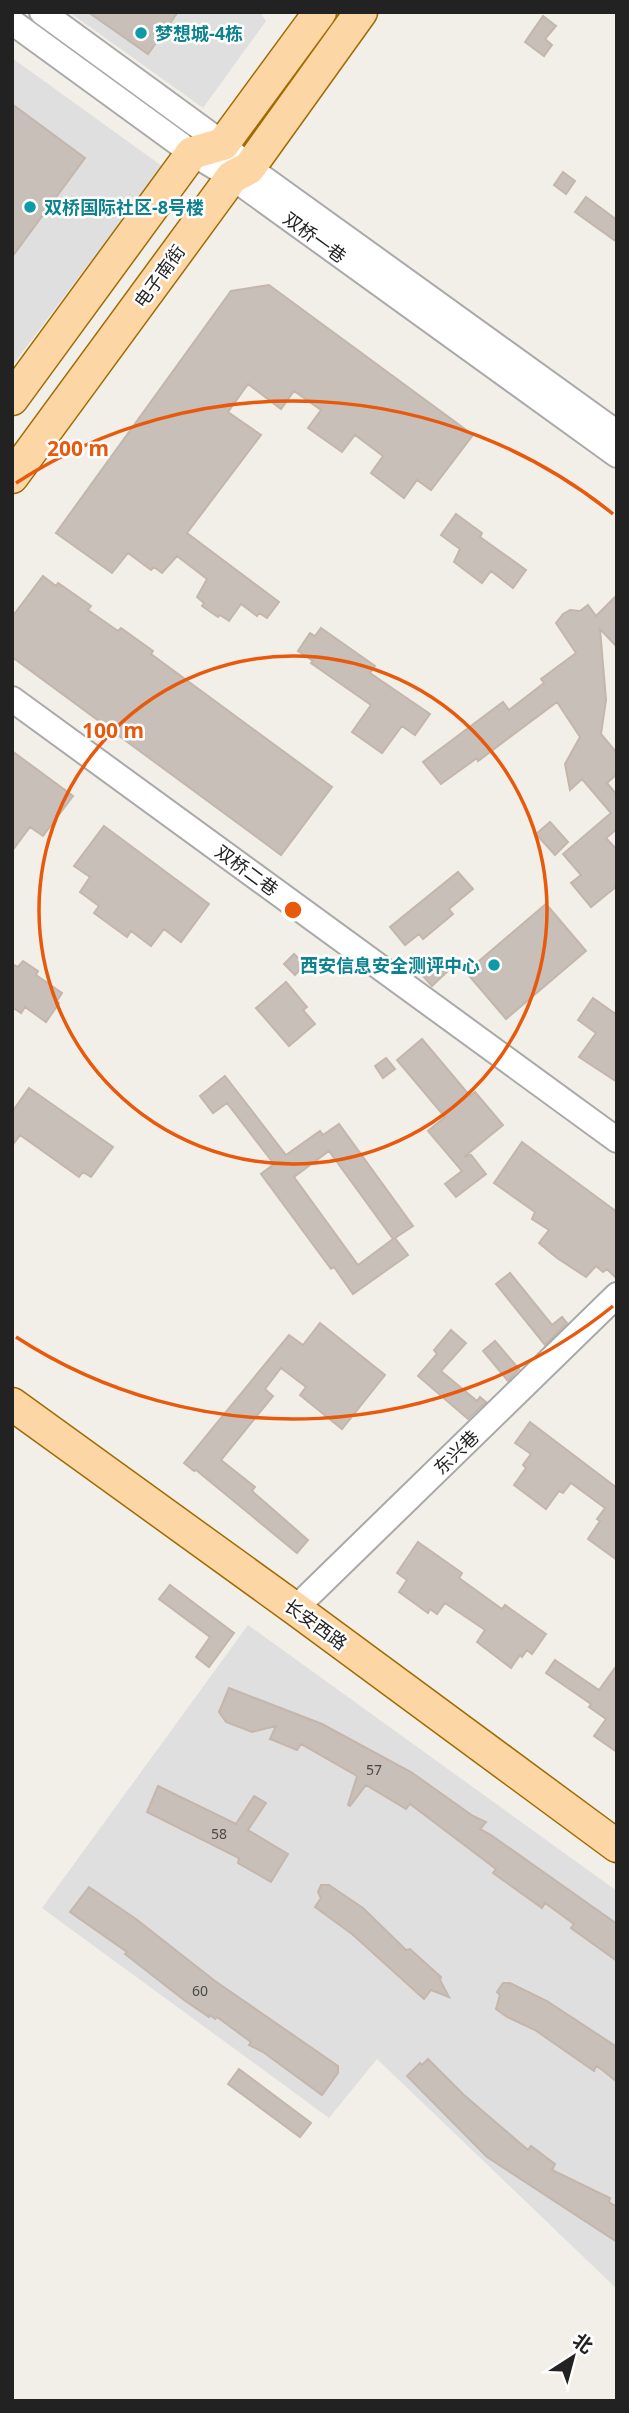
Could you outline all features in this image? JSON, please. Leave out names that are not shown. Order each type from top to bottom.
[{"type":"main road","points":[[12,400],[192,153],[223,144],[320,12]]},
{"type":"main road","name":"电子南街","points":[[12,477],[361,12]]},
{"type":"main road","name":"长安西路","points":[[12,1383],[617,1846]]},
{"type":"main road","name":"长安西路","points":[[12,1404],[617,1822]]},
{"type":"street","name":"双桥一巷","points":[[42,12],[223,144],[241,172],[617,455]]},
{"type":"street","name":"双桥一巷","points":[[12,22],[192,153],[241,172],[617,433]]},
{"type":"street","name":"双桥二巷","points":[[12,699],[617,1140]]},
{"type":"street","name":"东兴巷","points":[[302,1604],[617,1296]]},
{"type":"shaded area","points":[[69,12],[260,12],[266,21],[203,108]]},
{"type":"shaded area","points":[[12,58],[162,166],[12,366]]},
{"type":"shaded area","points":[[248,1625],[617,1891],[617,2289],[377,2059],[329,2118],[42,1908]]},
{"type":"building","name":"梦想城-4栋","points":[[88,12],[178,12],[148,54]]},
{"type":"building","points":[[543,16],[556,26],[545,39],[552,45],[544,56],[525,42]]},
{"type":"building","name":"双桥国际社区-8号楼","points":[[12,104],[85,158],[12,257]]},
{"type":"building","points":[[563,172],[575,181],[566,194],[554,185]]},
{"type":"building","points":[[586,197],[617,220],[617,242],[575,212]]},
{"type":"building","points":[[269,285],[473,435],[431,490],[417,480],[404,498],[371,473],[383,456],[355,435],[342,452],[308,428],[321,410],[294,391],[281,409],[248,384],[228,412],[261,435],[187,533],[279,602],[267,618],[259,613],[257,616],[241,604],[229,621],[202,606],[204,603],[197,597],[207,579],[177,556],[162,573],[154,567],[151,570],[128,553],[112,573],[56,533],[231,291]]},
{"type":"building","points":[[456,514],[482,533],[480,537],[526,570],[513,588],[491,571],[482,583],[454,562],[460,549],[441,535]]},
{"type":"building","points":[[43,576],[91,606],[88,610],[118,631],[121,628],[153,651],[151,654],[332,787],[281,855],[12,657],[12,617]]},
{"type":"building","points":[[617,595],[617,647],[600,629],[606,700],[601,734],[617,753],[617,774],[607,783],[617,795],[617,829],[606,838],[617,850],[617,886],[591,907],[571,883],[581,875],[563,854],[611,813],[582,779],[570,790],[565,764],[580,737],[557,702],[478,761],[477,758],[441,784],[423,762],[503,702],[509,710],[544,683],[541,679],[576,653],[556,623],[563,614],[570,610],[580,611],[588,605],[596,616]]},
{"type":"building","points":[[321,628],[375,666],[370,673],[430,714],[415,735],[402,726],[382,753],[352,732],[371,705],[298,651],[310,633],[315,636]]},
{"type":"building","points":[[12,751],[73,796],[43,836],[30,827],[12,851]]},
{"type":"building","points":[[550,822],[568,842],[555,855],[536,834]]},
{"type":"building","points":[[104,826],[209,904],[181,942],[164,929],[151,946],[131,931],[127,937],[94,913],[99,906],[80,892],[90,877],[74,866]]},
{"type":"building","points":[[458,872],[473,889],[449,909],[453,914],[423,939],[419,934],[405,945],[390,927]]},
{"type":"building","name":"西安信息安全测评中心","points":[[546,904],[586,951],[506,1019],[466,972]]},
{"type":"building","points":[[294,954],[305,964],[295,975],[284,964]]},
{"type":"building","points":[[443,958],[452,967],[432,986],[423,976]]},
{"type":"building","points":[[23,961],[38,971],[36,975],[62,993],[57,1001],[59,1003],[46,1022],[25,1007],[21,1013],[12,1007],[12,964],[18,967]]},
{"type":"building","points":[[286,982],[307,1007],[303,1010],[315,1024],[289,1046],[256,1008]]},
{"type":"building","points":[[593,998],[617,1015],[617,1082],[579,1057],[596,1033],[578,1020]]},
{"type":"building","points":[[422,1039],[470,1096],[475,1092],[503,1125],[464,1157],[471,1155],[486,1174],[456,1197],[445,1184],[462,1171],[428,1131],[445,1117],[397,1060]]},
{"type":"building","points":[[386,1058],[395,1069],[383,1078],[375,1066]]},
{"type":"building","points":[[225,1076],[286,1155],[320,1131],[323,1135],[339,1124],[413,1226],[395,1238],[408,1255],[353,1294],[334,1267],[331,1269],[261,1174],[274,1164],[227,1103],[213,1113],[200,1096]],"holes":[[[329,1151],[393,1239],[358,1265],[294,1177]]]},
{"type":"building","points":[[29,1088],[113,1147],[91,1177],[83,1172],[79,1177],[20,1135],[12,1146],[12,1112]]},
{"type":"building","points":[[522,1142],[617,1212],[617,1279],[607,1269],[603,1272],[596,1266],[586,1277],[557,1258],[539,1243],[549,1230],[532,1219],[535,1212],[494,1183]]},
{"type":"building","points":[[510,1273],[552,1325],[562,1317],[567,1323],[545,1345],[496,1284]]},
{"type":"building","points":[[320,1323],[385,1375],[342,1429],[300,1395],[306,1387],[281,1368],[265,1389],[273,1396],[221,1460],[255,1487],[252,1491],[308,1540],[297,1553],[184,1463],[289,1335],[303,1345]]},
{"type":"building","points":[[451,1330],[466,1343],[441,1371],[477,1401],[480,1397],[486,1402],[468,1419],[418,1376],[437,1354],[434,1350]]},
{"type":"building","points":[[495,1341],[519,1369],[508,1381],[483,1351]]},
{"type":"building","points":[[530,1422],[617,1488],[617,1560],[588,1539],[605,1508],[571,1483],[563,1493],[559,1491],[546,1509],[514,1485],[526,1468],[523,1465],[531,1454],[515,1443]]},
{"type":"building","points":[[418,1542],[462,1573],[459,1578],[502,1609],[505,1605],[546,1634],[532,1654],[527,1650],[511,1668],[477,1642],[485,1630],[445,1603],[437,1614],[430,1609],[428,1613],[399,1592],[407,1580],[397,1573]]},
{"type":"building","points":[[170,1585],[234,1633],[209,1667],[196,1657],[210,1637],[159,1599]]},
{"type":"building","points":[[555,1660],[599,1690],[617,1665],[617,1752],[594,1736],[606,1719],[589,1707],[591,1704],[546,1673]]},
{"type":"building","points":[[229,1688],[322,1724],[411,1772],[473,1816],[486,1822],[480,1829],[617,1924],[617,1961],[571,1928],[574,1924],[545,1903],[542,1908],[493,1873],[496,1869],[410,1804],[406,1809],[366,1785],[350,1806],[348,1805],[357,1776],[301,1744],[297,1750],[270,1739],[276,1726],[252,1732],[226,1722],[219,1712]]},
{"type":"building","points":[[158,1786],[236,1824],[254,1796],[266,1803],[248,1830],[288,1854],[271,1882],[238,1863],[239,1858],[147,1812]]},
{"type":"building","points":[[321,1885],[329,1885],[363,1908],[406,1950],[410,1949],[441,1977],[449,1997],[431,1990],[424,1999],[352,1934],[315,1907],[321,1898],[318,1892]]},
{"type":"building","points":[[89,1887],[136,1919],[215,1981],[338,2066],[338,2073],[322,2095],[263,2052],[249,2045],[251,2042],[217,2017],[209,2017],[184,2000],[125,1954],[127,1952],[70,1912]]},
{"type":"building","points":[[503,1983],[510,1983],[547,2001],[617,2047],[617,2082],[601,2069],[596,2066],[594,2071],[535,2030],[496,2009],[500,1995],[497,1992]]},
{"type":"building","points":[[428,2059],[464,2095],[528,2150],[531,2146],[555,2164],[552,2170],[610,2198],[609,2202],[617,2207],[617,2242],[487,2157],[407,2076]]},
{"type":"building","points":[[239,2069],[311,2123],[300,2137],[228,2084]]},
{"type":"place","name":"梦想城-4栋","points":[[141,33]]},
{"type":"place","name":"双桥国际社区-8号楼","points":[[30,207]]},
{"type":"place","name":"西安信息安全测评中心","points":[[494,965]]}]
